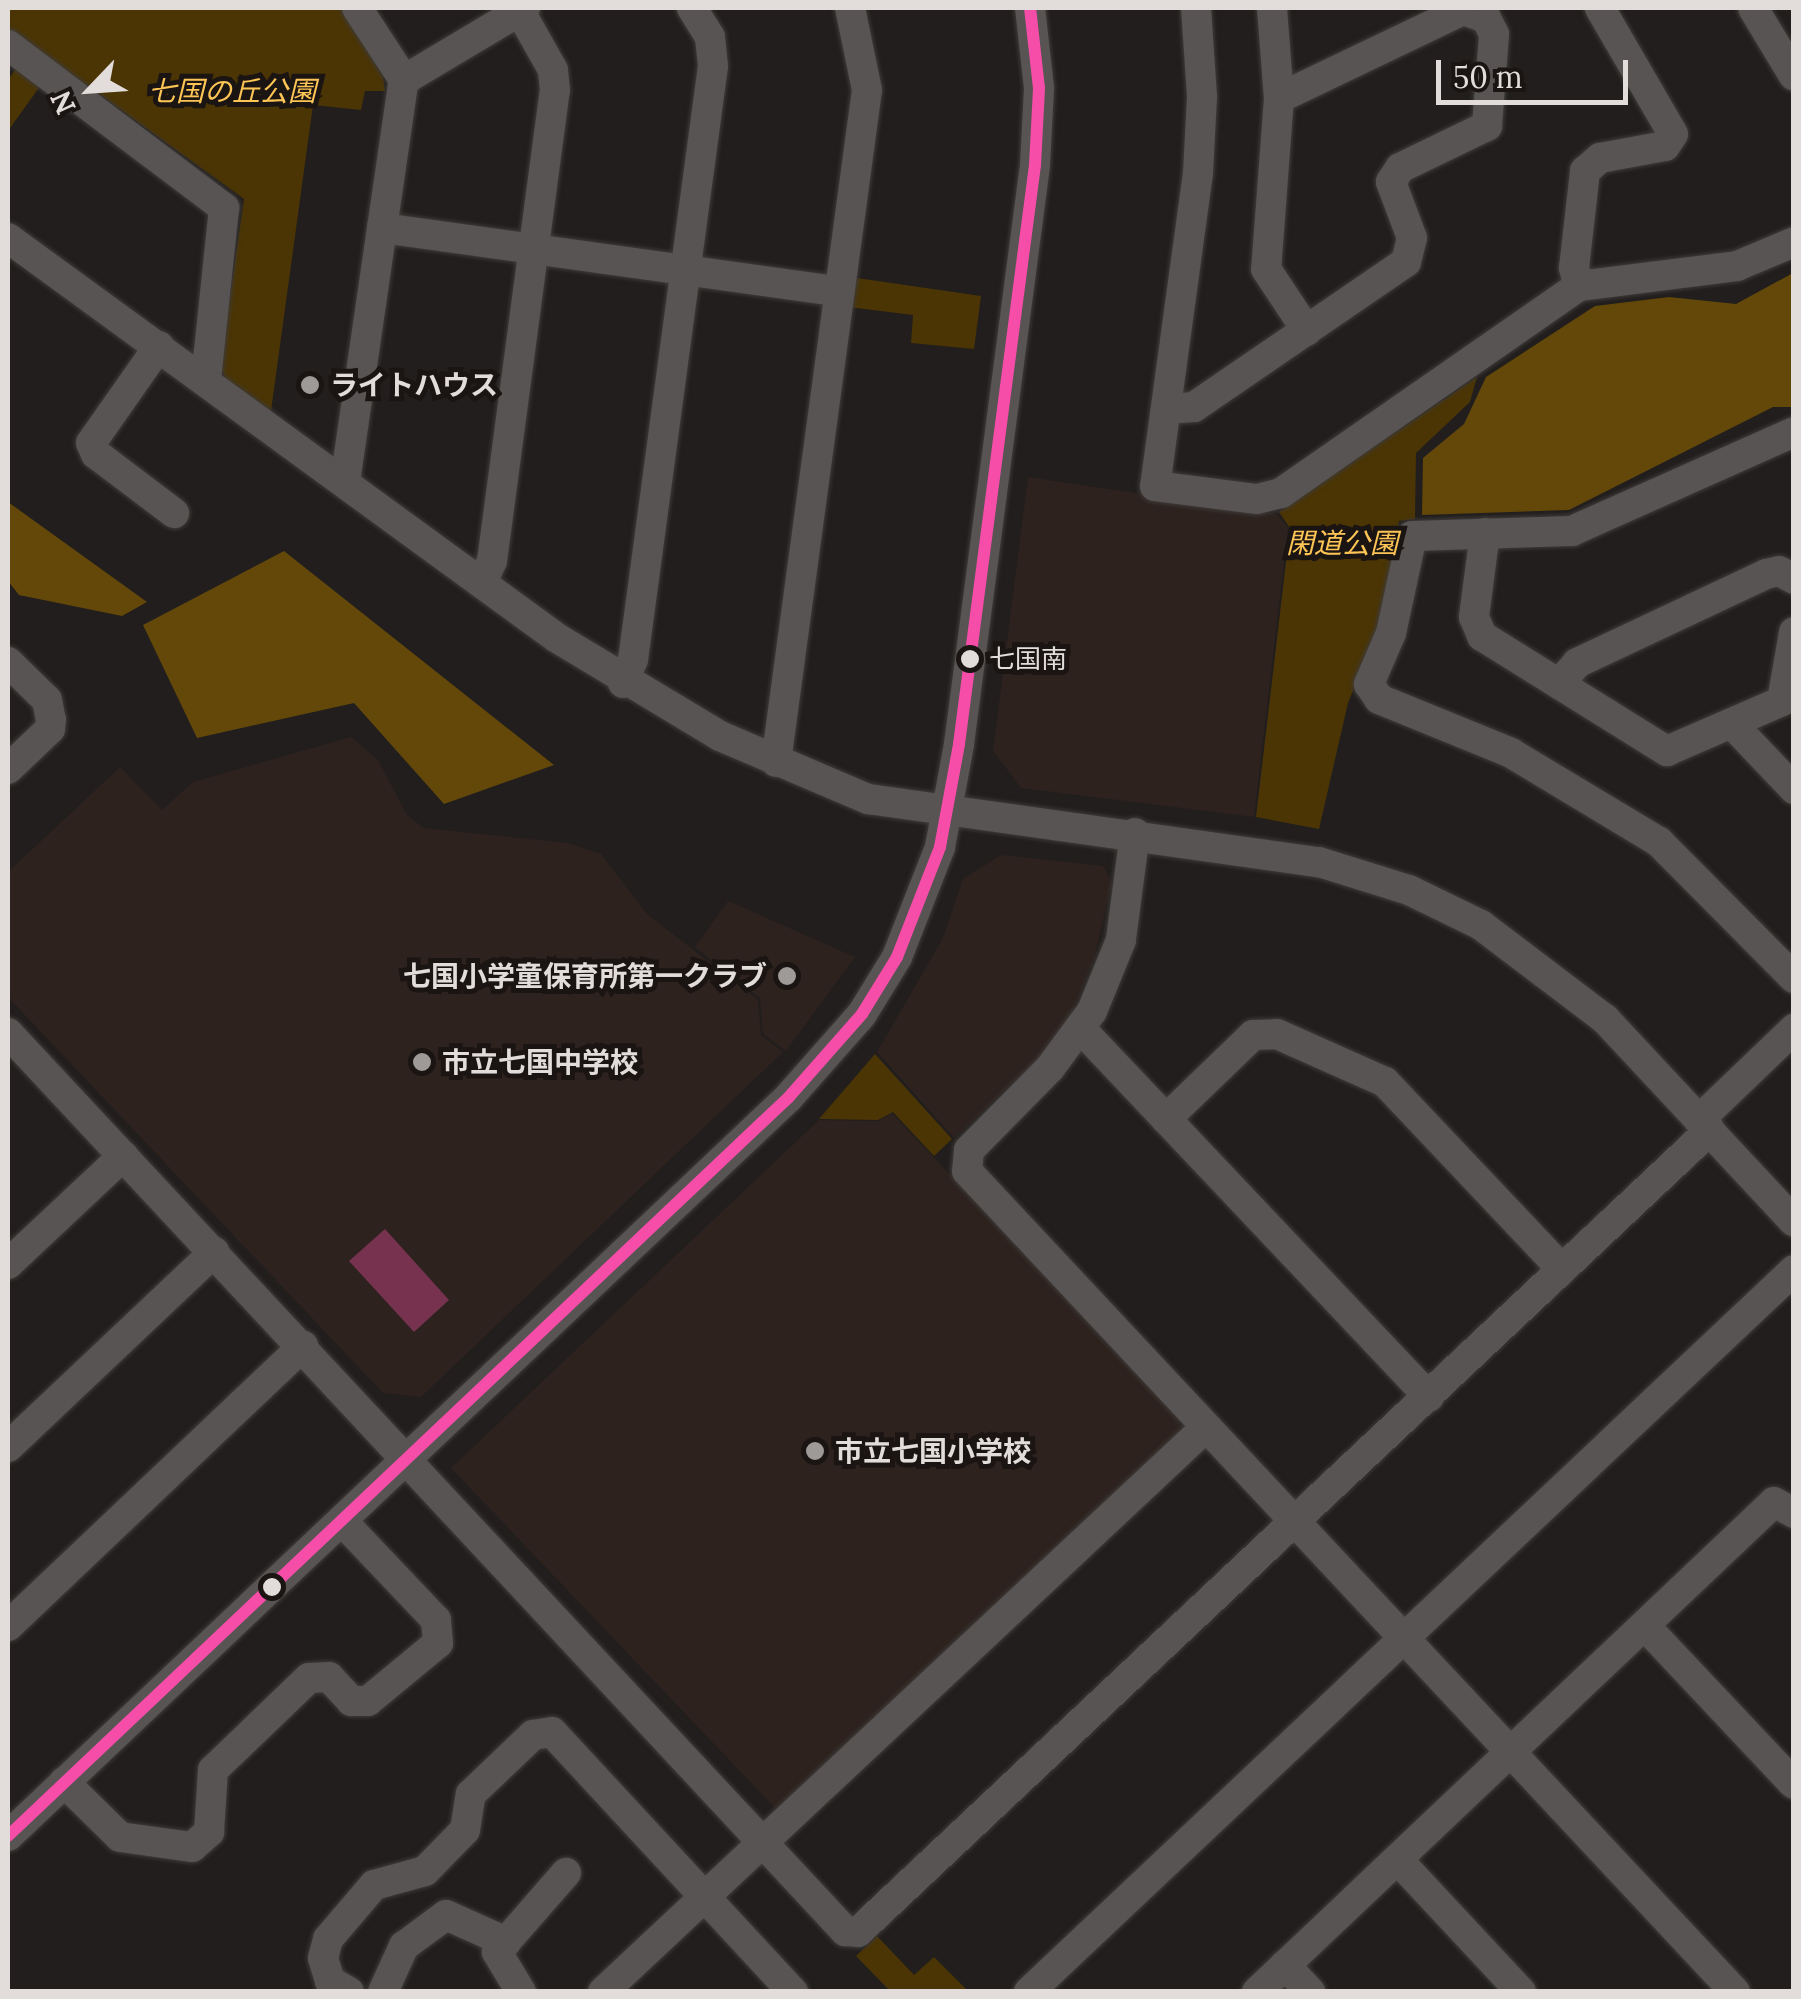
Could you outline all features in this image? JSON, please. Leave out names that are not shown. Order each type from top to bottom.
[{"type":"street","points":[[345,482],[404,80],[357,8]]},
{"type":"street","points":[[623,683],[633,660],[714,52],[692,8]]},
{"type":"street","points":[[776,762],[868,81],[850,8]]},
{"type":"street","points":[[8,1836],[827,1058],[879,988],[914,923],[948,810],[1034,165],[1038,88],[1030,8]]},
{"type":"street","points":[[1196,8],[1202,97],[1198,173],[1156,486],[1270,497],[1579,286],[1738,266],[1794,242]]},
{"type":"street","points":[[1272,8],[1279,98],[1266,269],[1307,331]]},
{"type":"street","points":[[1579,286],[1574,268],[1585,171],[1600,158],[1664,146],[1672,134],[1600,8]]},
{"type":"street","points":[[1753,8],[1794,76]]},
{"type":"street","points":[[404,80],[521,9],[555,80],[492,561],[482,583]]},
{"type":"street","points":[[1166,410],[1194,407],[1406,262],[1412,238],[1390,182],[1400,168],[1487,126],[1494,34],[1486,18],[1464,10],[1279,98]]},
{"type":"street","points":[[8,45],[224,208],[206,380]]},
{"type":"street","points":[[382,228],[688,267],[838,291]]},
{"type":"street","points":[[8,238],[623,683],[776,762],[868,798],[1135,832],[1319,862],[1446,906],[1566,984],[1794,1222]]},
{"type":"street","points":[[159,346],[91,442],[96,454],[174,514]]},
{"type":"street","points":[[1794,432],[1583,528],[1412,536],[1371,693],[1511,754],[1660,842],[1794,978]]},
{"type":"street","points":[[1485,533],[1478,631],[1667,751],[1734,727],[1782,701],[1794,632]]},
{"type":"street","points":[[1559,684],[1577,662],[1766,574],[1780,571],[1794,580]]},
{"type":"street","points":[[8,662],[51,710],[50,729],[8,769]]},
{"type":"street","points":[[1734,727],[1794,789]]},
{"type":"street","points":[[1135,832],[1121,940],[1082,1030],[969,1150],[967,1171],[1735,1992]]},
{"type":"street","points":[[8,1032],[845,1931],[858,1932],[1562,1270],[1794,1029]]},
{"type":"street","points":[[1082,1030],[1428,1397]]},
{"type":"street","points":[[1166,1118],[1253,1035],[1277,1034],[1385,1082],[1562,1270]]},
{"type":"street","points":[[8,1264],[123,1156]]},
{"type":"street","points":[[8,1447],[214,1252]]},
{"type":"street","points":[[1028,1992],[1794,1270]]},
{"type":"street","points":[[8,1626],[303,1346]]},
{"type":"street","points":[[603,1992],[765,1845],[1204,1428]]},
{"type":"street","points":[[1257,1992],[1774,1502],[1794,1513]]},
{"type":"street","points":[[64,1782],[120,1837],[192,1847],[209,1832],[213,1770],[309,1678],[329,1677],[352,1700],[368,1701],[438,1644],[436,1620],[342,1522]]},
{"type":"street","points":[[1645,1626],[1794,1784]]},
{"type":"street","points":[[349,1992],[330,1981],[323,1958],[328,1939],[374,1885],[425,1871],[465,1830],[471,1794],[542,1733],[552,1732],[793,1992]]},
{"type":"street","points":[[1398,1860],[1521,1992]]},
{"type":"street","points":[[522,1992],[497,1952],[566,1873]]},
{"type":"street","points":[[384,1992],[404,1946],[446,1915],[506,1942]]},
{"type":"street","points":[[1285,1965],[1310,1992]]},
{"type":"shaded area","points":[[1793,273],[1793,407],[1773,407],[1569,510],[1422,515],[1423,458],[1464,424],[1486,377],[1595,306],[1669,297],[1736,304]]},
{"type":"shaded area","points":[[1028,477],[1277,514],[1288,528],[1254,817],[1021,788],[993,751]]},
{"type":"shaded area","points":[[8,502],[147,602],[122,616],[19,595],[8,581]]},
{"type":"shaded area","points":[[284,551],[554,765],[444,804],[354,703],[197,738],[143,625]]},
{"type":"shaded area","name":"市立七国中学校","points":[[351,737],[378,760],[407,815],[424,828],[568,843],[601,854],[647,914],[758,1000],[761,1035],[783,1052],[421,1397],[383,1393],[8,997],[8,872],[120,767],[162,810],[193,782]]},
{"type":"shaded area","points":[[1001,855],[1103,866],[1112,882],[1095,956],[1069,1019],[1038,1059],[954,1138],[877,1052],[943,938],[963,879]]},
{"type":"shaded area","name":"七国小学童保育所第一クラブ","points":[[728,901],[855,957],[786,1051],[763,1034],[760,998],[695,947]]},
{"type":"shaded area","name":"市立七国小学校","points":[[892,1113],[1179,1419],[1180,1434],[778,1811],[451,1468],[819,1120],[878,1121]]},
{"type":"shaded area","points":[[385,1229],[449,1300],[414,1332],[349,1261]]},
{"type":"green space","name":"七国の丘公園","points":[[8,8],[342,8],[383,77],[385,91],[365,91],[361,110],[313,105],[271,411],[227,381],[220,367],[244,199],[8,28]]},
{"type":"green space","points":[[19,64],[43,82],[8,131],[8,80]]},
{"type":"green space","points":[[850,277],[981,296],[974,349],[911,343],[913,315],[848,307]]},
{"type":"green space","name":"閑道公園","points":[[1477,377],[1470,402],[1416,453],[1415,519],[1399,521],[1384,614],[1348,703],[1319,829],[1256,817],[1290,528],[1279,512]]},
{"type":"green space","points":[[875,1054],[952,1139],[934,1156],[893,1112],[878,1120],[819,1119]]},
{"type":"green space","points":[[877,1936],[914,1975],[934,1957],[968,1991],[890,1991],[856,1956]]},
{"type":"transit line","points":[[8,1836],[788,1098],[862,1014],[897,957],[940,847],[959,744],[1035,165],[1039,88],[1030,8]]},
{"type":"place","name":"ライトハウス","points":[[310,385]]},
{"type":"place","name":"七国南","points":[[970,659]]},
{"type":"place","name":"七国小学童保育所第一クラブ","points":[[787,976]]},
{"type":"place","name":"市立七国中学校","points":[[422,1062]]},
{"type":"place","name":"市立七国小学校","points":[[815,1451]]}]
